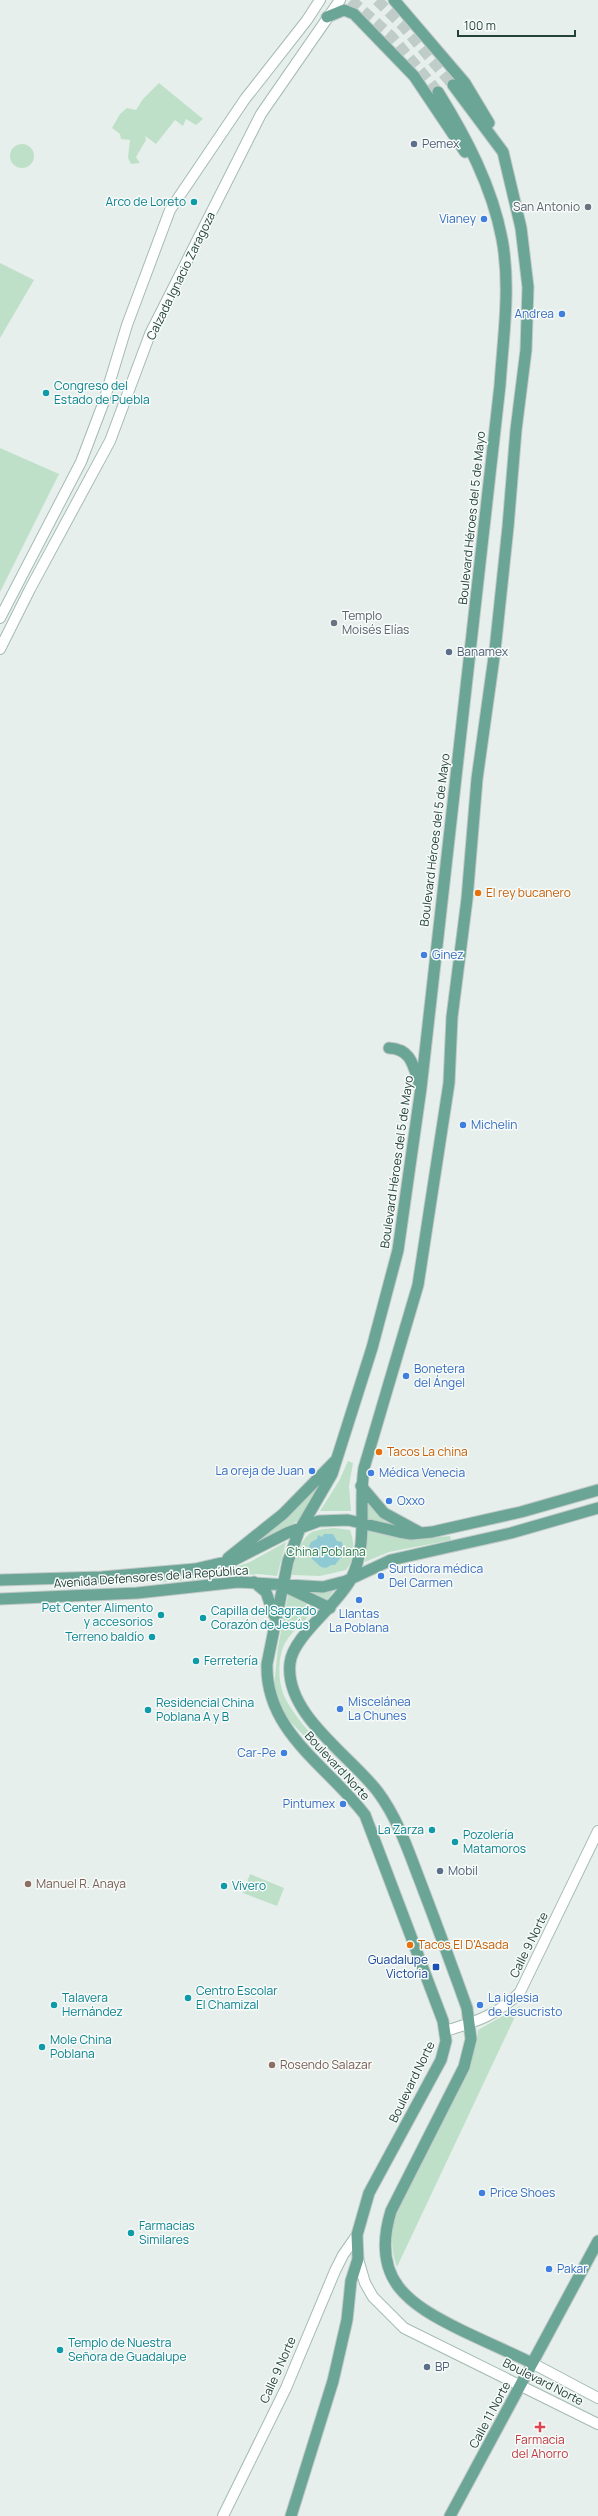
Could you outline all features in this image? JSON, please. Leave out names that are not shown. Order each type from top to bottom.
[{"type":"main road","points":[[0,618],[81,462],[103,404],[127,325],[170,210],[245,99],[307,20],[320,0]]},
{"type":"main road","name":"Calzada Ignacio Zaragoza","points":[[0,649],[30,589],[110,441],[150,334],[261,114],[340,0]]},
{"type":"main road","points":[[350,1580],[362,1547],[361,1486],[364,1468],[418,1285],[449,1083],[452,1017],[467,899],[477,779],[508,527],[516,430],[526,350],[528,287],[521,228],[503,152],[478,104],[465,83],[394,0]]},
{"type":"main road","points":[[327,17],[344,10],[354,14],[414,76],[488,187]]},
{"type":"main road","points":[[453,85],[503,152]]},
{"type":"main road","name":"Boulevard Héroes del 5 de Mayo","points":[[282,1584],[302,1527],[328,1483],[337,1459],[370,1356],[398,1250],[421,1088],[500,385],[506,284],[502,240],[488,187],[461,129],[438,92]]},
{"type":"main road","points":[[389,1048],[401,1050],[409,1056],[421,1088]]},
{"type":"main road","points":[[218,1565],[283,1514],[337,1459]]},
{"type":"main road","points":[[361,1486],[384,1513],[422,1533]]},
{"type":"main road","name":"Avenida Defensores de la República","points":[[0,1580],[140,1575],[218,1565],[248,1554],[302,1527],[333,1520],[361,1522],[399,1532],[422,1533],[521,1512],[598,1490]]},
{"type":"main road","points":[[282,1584],[330,1608],[359,1583],[391,1560],[511,1533],[598,1508]]},
{"type":"main road","name":"Avenida Defensores de la República","points":[[0,1598],[137,1593],[253,1581],[323,1587],[350,1580],[391,1560]]},
{"type":"main road","name":"Boulevard Norte","points":[[350,1580],[330,1608],[306,1632],[295,1647],[290,1663],[292,1686],[302,1709],[370,1782],[392,1815],[430,1908],[467,2008],[471,2039],[464,2067],[391,2211],[387,2225],[386,2252],[393,2279],[411,2302],[427,2314],[532,2363],[598,2398]]},
{"type":"main road","points":[[253,1581],[262,1587],[270,1598],[275,1622]]},
{"type":"main road","name":"Boulevard Norte","points":[[282,1584],[267,1679],[275,1710],[291,1734],[352,1798],[365,1815],[428,1978],[445,2031],[445,2051],[369,2193],[357,2235],[358,2259],[365,2283],[373,2297],[404,2328],[598,2424]]},
{"type":"main road","name":"Calle 9 Norte","points":[[445,2031],[470,2024],[509,2004],[520,1992],[598,1831]]},
{"type":"main road","name":"Calle 9 Norte","points":[[223,2516],[286,2388],[335,2271],[343,2255],[357,2235]]},
{"type":"main road","name":"Calle 11 Norte","points":[[450,2516],[598,2241]]},
{"type":"main road","points":[[292,2516],[333,2381],[347,2320],[351,2281],[358,2259]]},
{"type":"green space","points":[[159,83],[203,119],[196,125],[186,119],[183,126],[175,120],[156,144],[145,136],[146,140],[136,157],[140,163],[131,164],[128,158],[130,140],[121,139],[120,134],[112,128],[120,114],[127,108],[136,110],[143,99]]},
{"type":"green space","points":[[22,144],[30,148],[34,156],[30,164],[22,168],[14,164],[10,156],[14,148]]},
{"type":"green space","points":[[0,263],[34,280],[0,338]]},
{"type":"green space","points":[[0,448],[59,474],[0,592]]},
{"type":"green space","points":[[348,1461],[353,1463],[349,1486],[351,1511],[320,1511],[339,1481]]},
{"type":"green space","points":[[325,1476],[324,1483],[298,1521],[247,1549]]},
{"type":"green space","points":[[363,1502],[405,1528],[364,1518]]},
{"type":"green space","name":"China Poblana","points":[[334,1528],[350,1530],[352,1535],[353,1556],[346,1570],[320,1576],[292,1575],[297,1553],[305,1538],[315,1531]]},
{"type":"green space","points":[[368,1530],[409,1538],[450,1536],[451,1540],[389,1552],[365,1562]]},
{"type":"green space","points":[[286,1542],[277,1576],[258,1574],[162,1582],[161,1578],[223,1571],[250,1562]]},
{"type":"green space","points":[[337,1586],[325,1603],[302,1590]]},
{"type":"green space","points":[[289,1590],[317,1605],[309,1616],[291,1634],[284,1645],[279,1669],[281,1688],[288,1704],[307,1730],[364,1789],[361,1795],[283,1714],[274,1686],[278,1647]]},
{"type":"green space","points":[[250,1874],[284,1888],[277,1906],[243,1893]]},
{"type":"green space","points":[[520,2006],[397,2267],[393,2253],[392,2240],[396,2212],[466,2072],[476,2045],[478,2030]]},
{"type":"water","points":[[324,1534],[333,1534],[337,1541],[342,1542],[344,1553],[335,1565],[331,1565],[326,1568],[321,1567],[311,1558],[312,1554],[308,1549],[311,1542],[317,1539],[318,1535],[322,1537]]},
{"type":"tunnel","points":[[351,0],[391,36],[438,92]]},
{"type":"tunnel","points":[[377,0],[403,26],[453,85]]},
{"type":"place","name":"Pemex","points":[[414,144]]},
{"type":"place","name":"Arco de Loreto","points":[[194,202]]},
{"type":"place","name":"San Antonio","points":[[588,207]]},
{"type":"place","name":"Vianey","points":[[484,219]]},
{"type":"place","name":"Andrea","points":[[562,314]]},
{"type":"place","name":"Congreso del Estado de Puebla","points":[[46,393]]},
{"type":"place","name":"Templo Moisés Elías","points":[[334,623]]},
{"type":"place","name":"Banamex","points":[[449,652]]},
{"type":"place","name":"El rey bucanero","points":[[478,893]]},
{"type":"place","name":"Ginez","points":[[424,955]]},
{"type":"place","name":"Michelin","points":[[463,1125]]},
{"type":"place","name":"Bonetera del Ángel","points":[[406,1376]]},
{"type":"place","name":"Tacos La china","points":[[379,1452]]},
{"type":"place","name":"La oreja de Juan","points":[[312,1471]]},
{"type":"place","name":"Médica Venecia","points":[[371,1473]]},
{"type":"place","name":"Oxxo","points":[[389,1501]]},
{"type":"place","name":"Surtidora médica Del Carmen","points":[[381,1576]]},
{"type":"place","name":"Llantas La Poblana","points":[[359,1600]]},
{"type":"place","name":"Pet Center Alimento y accesorios","points":[[161,1615]]},
{"type":"place","name":"Capilla del Sagrado Corazón de Jesús","points":[[203,1618]]},
{"type":"place","name":"Terreno baldío","points":[[152,1637]]},
{"type":"place","name":"Ferretería","points":[[196,1661]]},
{"type":"place","name":"Miscelánea La Chunes","points":[[340,1709]]},
{"type":"place","name":"Residencial China Poblana A y B","points":[[148,1710]]},
{"type":"place","name":"Car-Pe","points":[[284,1753]]},
{"type":"place","name":"Pintumex","points":[[343,1804]]},
{"type":"place","name":"La Zarza","points":[[432,1830]]},
{"type":"place","name":"Pozolería Matamoros","points":[[455,1842]]},
{"type":"place","name":"Mobil","points":[[440,1871]]},
{"type":"place","name":"Manuel R. Anaya","points":[[28,1884]]},
{"type":"place","name":"Vivero","points":[[224,1886]]},
{"type":"place","name":"Tacos El D'Asada","points":[[410,1945]]},
{"type":"place","name":"Guadalupe Victoria","points":[[436,1967]]},
{"type":"place","name":"Centro Escolar El Chamizal","points":[[188,1998]]},
{"type":"place","name":"Talavera Hernández","points":[[54,2005]]},
{"type":"place","name":"La iglesia de Jesucristo","points":[[480,2005]]},
{"type":"place","name":"Mole China Poblana","points":[[42,2047]]},
{"type":"place","name":"Rosendo Salazar","points":[[272,2065]]},
{"type":"place","name":"Price Shoes","points":[[482,2193]]},
{"type":"place","name":"Farmacias Similares","points":[[131,2233]]},
{"type":"place","name":"Pakar","points":[[549,2269]]},
{"type":"place","name":"Templo de Nuestra Señora de Guadalupe","points":[[60,2350]]},
{"type":"place","name":"BP","points":[[427,2367]]},
{"type":"place","name":"Farmacia del Ahorro","points":[[540,2427]]}]
